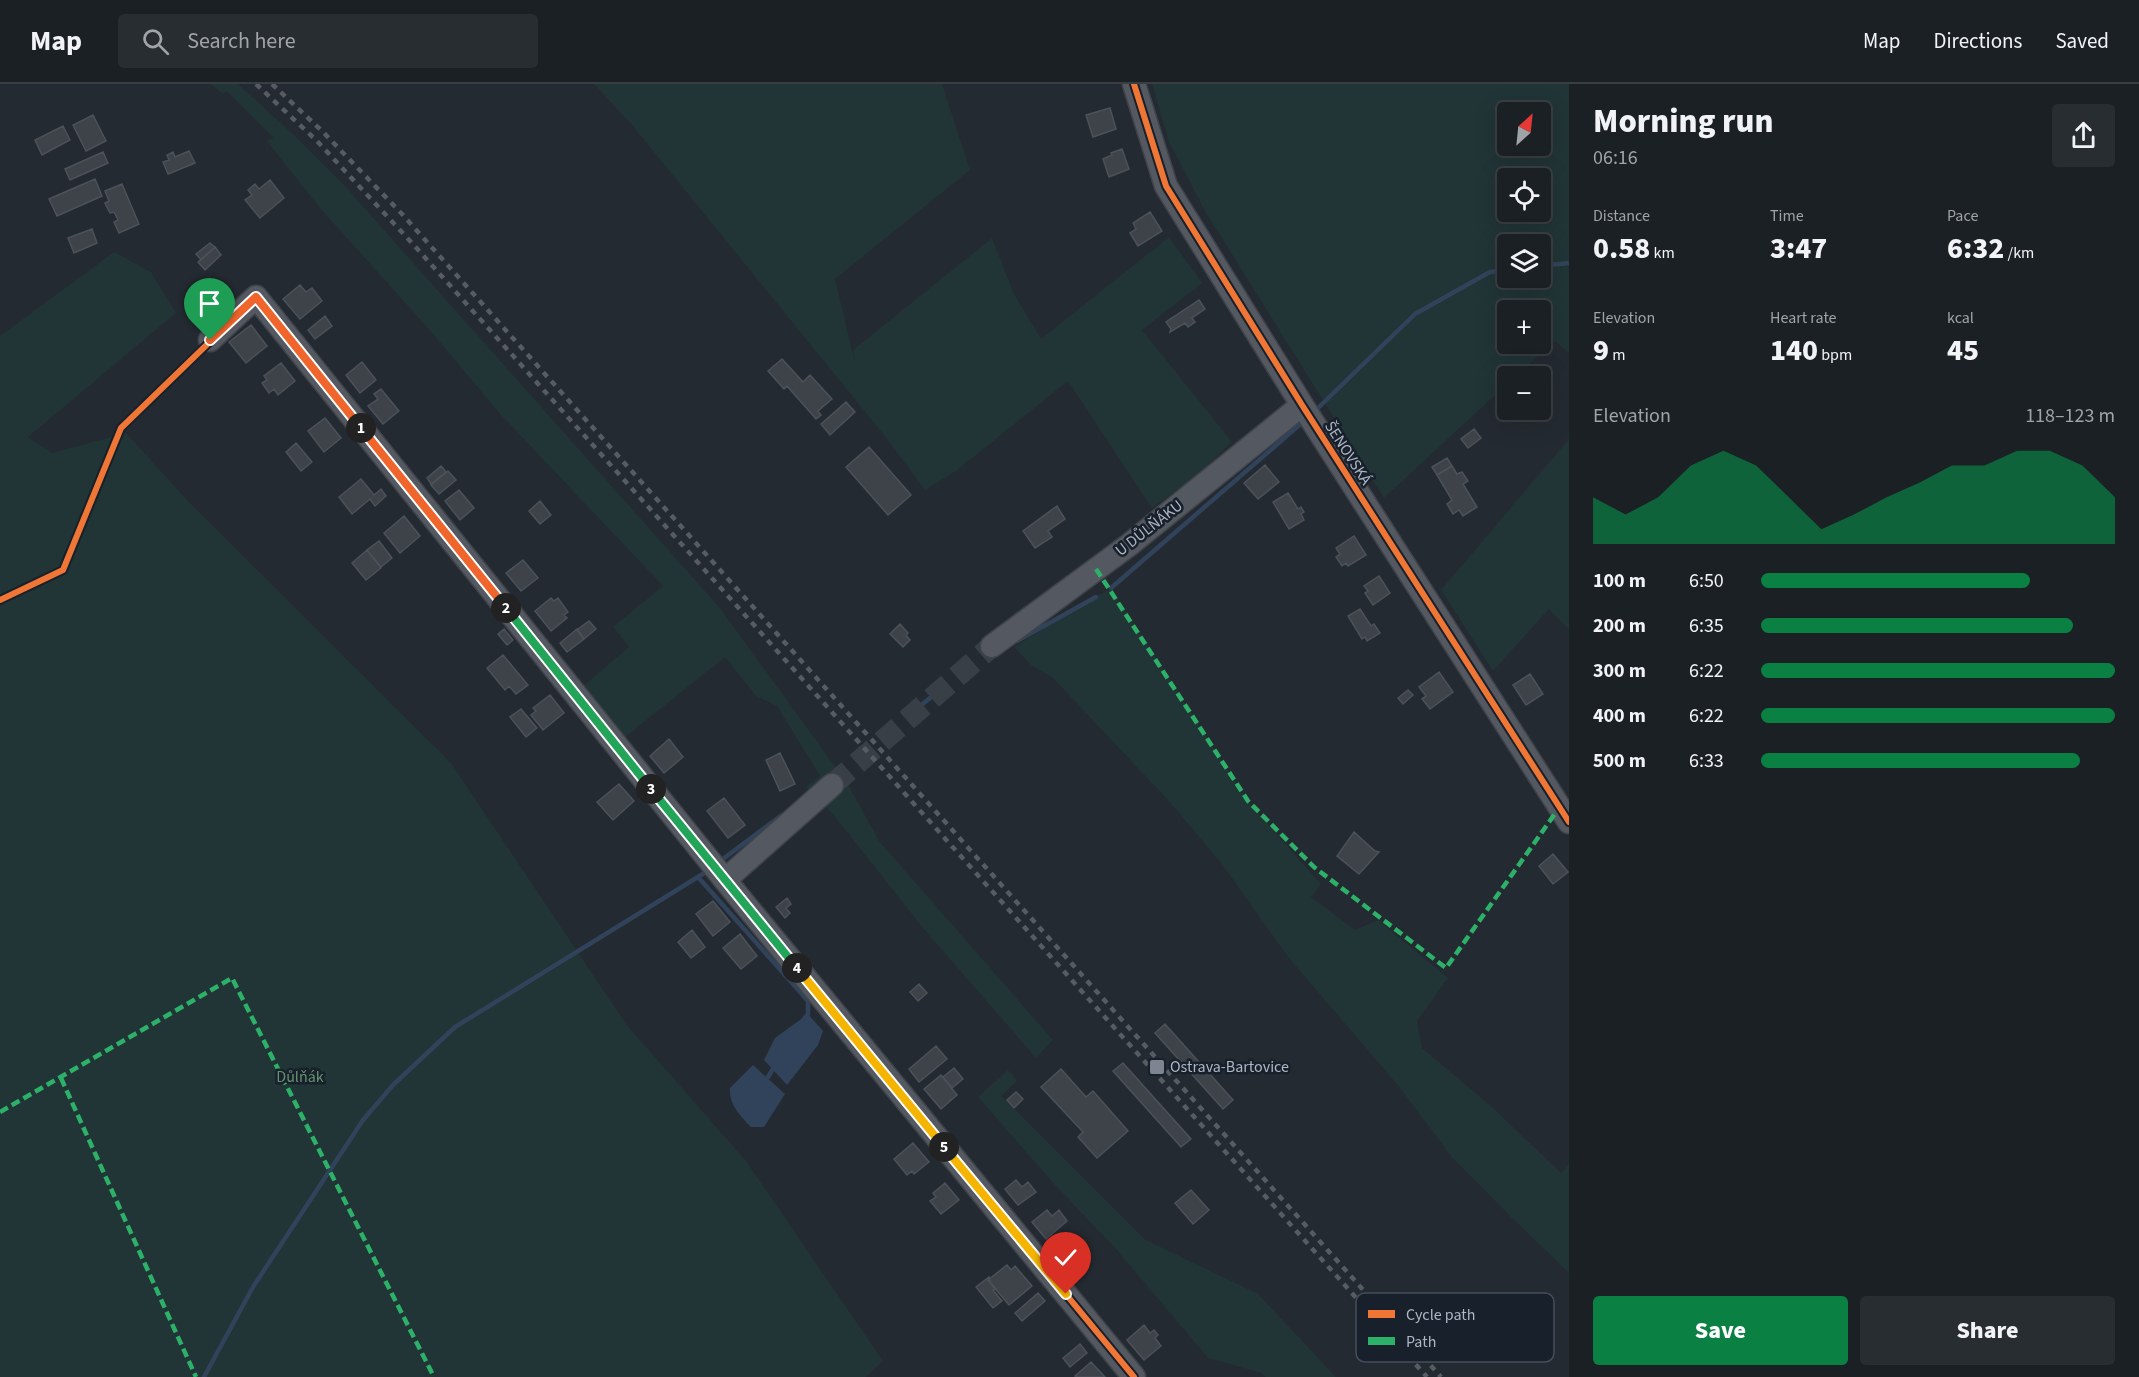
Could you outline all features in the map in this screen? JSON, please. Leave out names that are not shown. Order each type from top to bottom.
[{"type":"street","name":"ŠENOVSKÁ","points":[[1134,84],[1166,186],[1302,405],[1569,822]]},
{"type":"street","points":[[210,340],[256,297],[725,880],[1134,1377]]},
{"type":"street","name":"U DŮLŇÁKU","points":[[992,646],[1129,545],[1302,405]]},
{"type":"street","points":[[725,880],[832,785]]},
{"type":"green space","points":[[210,84],[238,84],[343,184],[720,608],[847,783],[880,842],[1053,1040],[1036,1058],[923,928],[832,813],[806,787],[820,776],[777,706],[756,696],[725,657],[624,738],[582,687],[629,647],[613,627],[663,586],[502,416],[427,327],[319,207],[267,141],[274,138],[227,91],[223,94]]},
{"type":"green space","points":[[594,84],[942,84],[970,170],[835,279],[855,363],[853,350],[992,238],[1013,292],[1041,339],[1169,237],[1202,283],[1142,330],[1232,442],[1199,474],[1152,508],[1068,381],[956,471],[925,490],[884,435],[632,125]]},
{"type":"green space","points":[[1152,84],[1569,84],[1569,353],[1555,341],[1551,345],[1551,300],[1497,300],[1497,354],[1541,354],[1527,366],[1497,366],[1497,393],[1384,498],[1205,211],[1169,142]]},
{"type":"green space","name":"Důlňák","points":[[114,252],[151,272],[176,313],[28,437],[52,453],[126,433],[189,502],[451,763],[626,1024],[746,1161],[883,1361],[866,1377],[0,1377],[0,336]]},
{"type":"green space","points":[[1569,439],[1569,629],[1549,609],[1493,671],[1441,590]]},
{"type":"green space","points":[[1111,588],[1250,804],[1321,884],[1311,897],[1355,930],[1378,920],[1448,978],[1417,1021],[1422,1048],[1492,1107],[1561,1173],[1569,1164],[1569,1273],[1452,1157],[1400,1088],[1288,957],[1222,864],[1167,799],[1052,677],[1031,665],[1014,647]]},
{"type":"green space","points":[[1008,1070],[1017,1081],[1001,1096],[1144,1239],[1258,1294],[1336,1377],[1266,1377],[1262,1373],[1208,1358],[1116,1249],[1054,1184],[978,1097]]},
{"type":"water","points":[[808,1014],[823,1031],[818,1045],[787,1085],[764,1060],[775,1038]]},
{"type":"water","points":[[753,1065],[785,1094],[764,1127],[751,1127],[731,1100],[730,1088]]},
{"type":"building","points":[[1110,108],[1116,129],[1093,137],[1086,115]]},
{"type":"building","points":[[93,115],[106,141],[86,151],[73,125]]},
{"type":"building","points":[[63,126],[70,140],[42,155],[35,140]]},
{"type":"building","points":[[1122,149],[1129,169],[1109,177],[1103,159]]},
{"type":"building","points":[[189,151],[195,163],[168,174],[163,162],[169,160],[167,155],[173,152],[175,157]]},
{"type":"building","points":[[103,152],[108,163],[70,180],[65,169]]},
{"type":"building","points":[[95,179],[102,196],[57,216],[49,199]]},
{"type":"building","points":[[270,180],[284,198],[260,218],[245,200],[252,195],[248,190],[255,184],[259,189]]},
{"type":"building","points":[[122,184],[139,224],[119,233],[114,222],[118,220],[114,212],[110,213],[105,203],[109,201],[105,191]]},
{"type":"building","points":[[1150,212],[1162,231],[1138,246],[1130,233],[1136,229],[1133,223]]},
{"type":"building","points":[[92,229],[97,243],[74,253],[68,238]]},
{"type":"building","points":[[210,243],[215,247],[201,260],[196,254]]},
{"type":"building","points":[[215,247],[221,255],[205,270],[198,262]]},
{"type":"building","points":[[300,285],[306,292],[312,288],[322,301],[300,319],[283,299]]},
{"type":"building","points":[[1199,300],[1205,309],[1192,318],[1195,322],[1188,327],[1185,323],[1170,332],[1171,329],[1166,322]]},
{"type":"building","points":[[325,316],[332,326],[315,339],[308,330]]},
{"type":"building","points":[[251,325],[267,346],[246,363],[229,342]]},
{"type":"building","points":[[782,359],[803,382],[810,375],[832,399],[818,411],[821,415],[816,419],[787,386],[784,389],[768,371]]},
{"type":"building","points":[[362,362],[376,380],[360,393],[346,375]]},
{"type":"building","points":[[281,363],[295,381],[278,395],[274,389],[269,393],[262,383],[267,380],[264,376]]},
{"type":"building","points":[[381,389],[399,411],[383,424],[368,406],[378,399],[374,394]]},
{"type":"building","points":[[846,402],[855,412],[830,435],[821,424]]},
{"type":"building","points":[[325,418],[341,438],[324,452],[308,431]]},
{"type":"building","points":[[1474,429],[1481,438],[1468,448],[1461,439]]},
{"type":"building","points":[[296,443],[312,462],[301,471],[286,452]]},
{"type":"building","points":[[869,447],[911,495],[888,515],[846,467]]},
{"type":"building","points":[[1447,458],[1452,466],[1437,475],[1432,467]]},
{"type":"building","points":[[1265,465],[1279,482],[1258,499],[1244,483]]},
{"type":"building","points":[[441,466],[446,472],[431,484],[427,478]]},
{"type":"building","points":[[1452,466],[1457,474],[1462,472],[1468,481],[1463,484],[1477,507],[1463,516],[1459,510],[1453,514],[1447,504],[1452,500],[1437,475]]},
{"type":"building","points":[[448,471],[456,480],[439,494],[431,485]]},
{"type":"building","points":[[361,479],[374,495],[381,489],[386,496],[375,506],[370,499],[352,514],[339,497]]},
{"type":"building","points":[[459,490],[474,508],[460,520],[445,501]]},
{"type":"building","points":[[1288,493],[1298,509],[1301,507],[1304,512],[1301,514],[1304,520],[1289,529],[1273,502]]},
{"type":"building","points":[[540,501],[551,515],[540,524],[529,511]]},
{"type":"building","points":[[1057,506],[1065,519],[1048,531],[1052,537],[1035,548],[1023,531]]},
{"type":"building","points":[[404,516],[420,536],[400,553],[384,533]]},
{"type":"building","points":[[1354,536],[1366,555],[1348,566],[1346,563],[1342,566],[1336,557],[1340,554],[1336,548]]},
{"type":"building","points":[[379,541],[392,558],[381,567],[367,550]]},
{"type":"building","points":[[367,550],[381,568],[366,580],[352,563]]},
{"type":"building","points":[[523,560],[538,578],[521,591],[506,573]]},
{"type":"building","points":[[1379,576],[1390,593],[1373,605],[1365,593],[1368,591],[1364,586]]},
{"type":"building","points":[[551,598],[554,601],[558,598],[568,612],[564,615],[567,618],[551,631],[535,611]]},
{"type":"building","points":[[1360,609],[1371,626],[1374,624],[1380,633],[1367,641],[1365,637],[1362,639],[1348,616]]},
{"type":"building","points":[[589,621],[596,629],[584,639],[577,630]]},
{"type":"building","points":[[900,624],[908,633],[906,635],[910,640],[903,647],[890,634]]},
{"type":"building","points":[[504,629],[513,640],[507,645],[498,634]]},
{"type":"building","points":[[577,629],[584,639],[567,652],[560,643]]},
{"type":"building","points":[[503,655],[528,685],[516,694],[509,686],[505,690],[487,668]]},
{"type":"building","points":[[1439,672],[1453,692],[1430,709],[1422,699],[1426,696],[1419,687]]},
{"type":"building","points":[[1530,674],[1543,694],[1526,705],[1513,685]]},
{"type":"building","points":[[1408,690],[1413,695],[1403,704],[1398,698]]},
{"type":"building","points":[[550,695],[564,713],[543,730],[531,715],[536,711],[533,708]]},
{"type":"building","points":[[521,709],[537,728],[526,737],[510,717]]},
{"type":"building","points":[[669,739],[683,757],[664,773],[650,756]]},
{"type":"building","points":[[780,753],[795,784],[780,791],[766,760]]},
{"type":"building","points":[[619,784],[634,801],[613,820],[597,802]]},
{"type":"building","points":[[724,798],[745,825],[728,838],[707,811]]},
{"type":"building","points":[[1354,832],[1379,852],[1359,874],[1337,856]]},
{"type":"building","points":[[1553,854],[1568,872],[1553,884],[1539,866]]},
{"type":"building","points":[[787,898],[791,904],[786,908],[790,913],[785,918],[776,907]]},
{"type":"building","points":[[713,901],[730,922],[713,936],[696,914]]},
{"type":"building","points":[[692,930],[705,947],[691,958],[678,942]]},
{"type":"building","points":[[740,934],[757,956],[741,969],[723,948]]},
{"type":"building","points":[[919,984],[927,993],[918,1001],[910,992]]},
{"type":"building","points":[[1165,1024],[1233,1100],[1223,1109],[1155,1033]]},
{"type":"building","points":[[936,1046],[947,1059],[919,1082],[909,1069]]},
{"type":"building","points":[[1123,1063],[1191,1139],[1181,1147],[1113,1071]]},
{"type":"building","points":[[954,1068],[963,1079],[952,1088],[943,1077]]},
{"type":"building","points":[[1061,1069],[1086,1097],[1093,1091],[1128,1131],[1097,1158],[1078,1137],[1083,1132],[1041,1087]]},
{"type":"building","points":[[941,1075],[957,1095],[941,1109],[924,1089]]},
{"type":"building","points":[[1016,1092],[1023,1099],[1014,1108],[1007,1100]]},
{"type":"building","points":[[913,1143],[929,1162],[914,1174],[912,1171],[907,1175],[894,1159]]},
{"type":"building","points":[[1016,1180],[1022,1187],[1028,1182],[1036,1192],[1018,1205],[1005,1189]]},
{"type":"building","points":[[945,1183],[959,1200],[941,1214],[930,1201],[936,1197],[933,1193]]},
{"type":"building","points":[[1191,1190],[1209,1210],[1193,1224],[1175,1203]]},
{"type":"building","points":[[1047,1210],[1052,1216],[1059,1210],[1067,1221],[1046,1239],[1032,1222]]},
{"type":"building","points":[[1007,1265],[1011,1270],[1015,1266],[1032,1286],[1009,1305],[988,1280]]},
{"type":"building","points":[[989,1277],[996,1289],[993,1290],[1002,1301],[993,1308],[976,1287]]},
{"type":"building","points":[[1038,1293],[1045,1301],[1022,1321],[1015,1313]]},
{"type":"building","points":[[1144,1325],[1150,1333],[1154,1330],[1158,1335],[1155,1338],[1161,1346],[1144,1360],[1127,1340]]},
{"type":"building","points":[[1080,1344],[1087,1353],[1070,1367],[1063,1358]]},
{"type":"building","points":[[1091,1362],[1105,1377],[1075,1376]]},
{"type":"waterway","points":[[1551,265],[1569,263]]},
{"type":"waterway","points":[[1319,407],[1415,314],[1490,272],[1497,271]]},
{"type":"waterway","points":[[1111,588],[1304,421]]},
{"type":"waterway","points":[[1017,641],[1096,597]]},
{"type":"waterway","points":[[919,707],[941,689]]},
{"type":"waterway","points":[[832,778],[840,772]]},
{"type":"waterway","points":[[719,862],[782,815]]},
{"type":"waterway","points":[[204,1377],[253,1287],[363,1120],[393,1085],[455,1027],[706,872]]},
{"type":"waterway","points":[[698,877],[808,1001],[808,1014],[804,1019]]},
{"type":"waterway","points":[[768,1077],[774,1067]]},
{"type":"tunnel","points":[[832,785],[992,646]]},
{"type":"railway","points":[[256,84],[317,141],[412,243],[1356,1298]]},
{"type":"railway","points":[[272,84],[323,132],[402,214],[1366,1293]]},
{"type":"railway","points":[[1414,1362],[1427,1377]]},
{"type":"railway","points":[[1428,1362],[1441,1377]]},
{"type":"marked path","points":[[1096,569],[1248,801],[1314,867],[1446,968],[1559,808]]},
{"type":"marked path","points":[[0,1112],[232,978],[434,1377]]},
{"type":"marked path","points":[[61,1078],[196,1377]]},
{"type":"cycle path","points":[[1134,84],[1166,186],[1302,405],[1569,822]]},
{"type":"cycle path","points":[[0,600],[63,570],[121,428],[256,297],[725,880],[1134,1377]]},
{"type":"place","name":"Ostrava-Bartovice","points":[[1157,1067]]},
{"type":"route","points":[[210,340],[256,297],[725,880],[1066,1294]]}]
